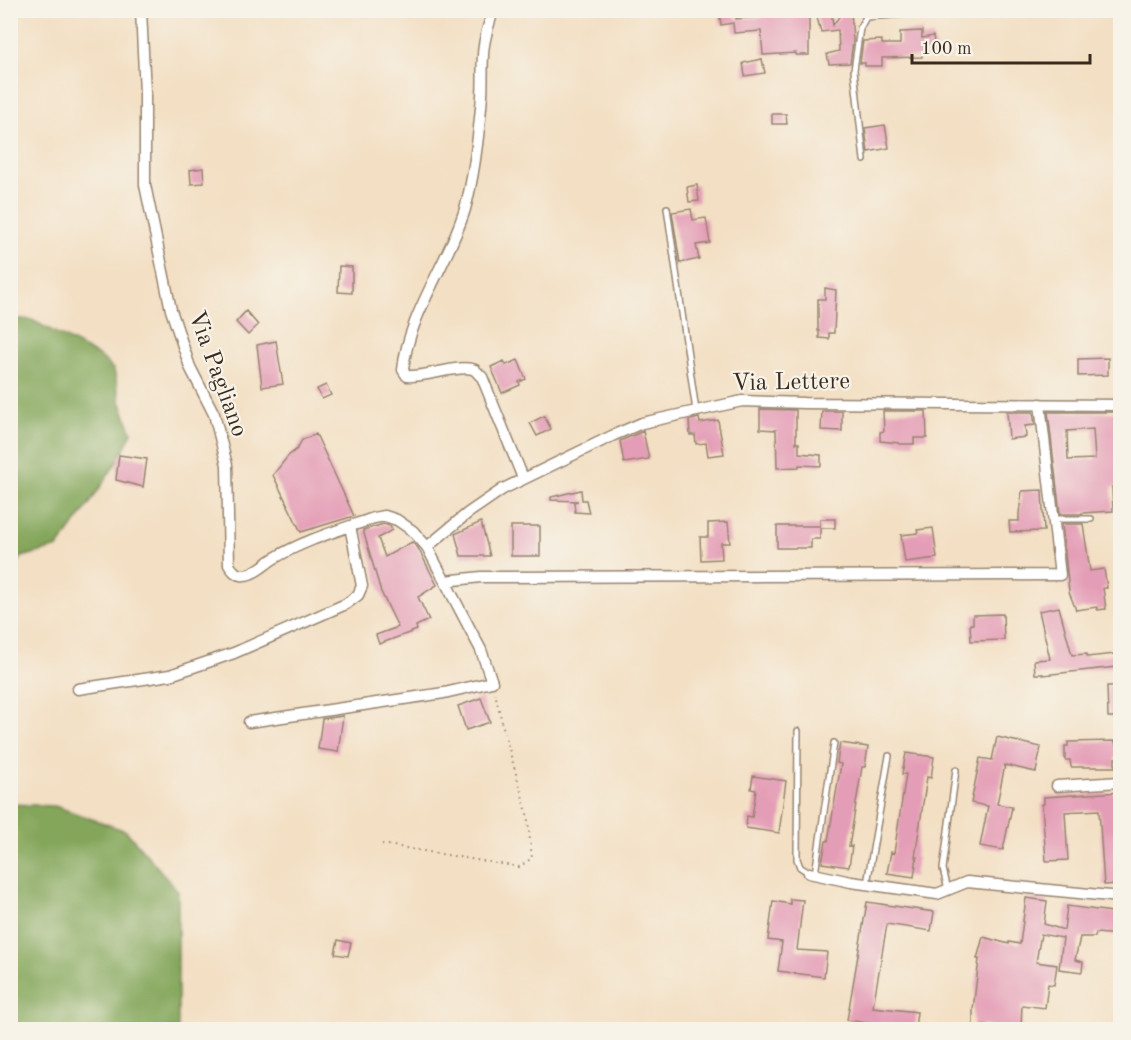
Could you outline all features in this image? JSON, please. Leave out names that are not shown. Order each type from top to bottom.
[{"type":"street","name":"Via Pagliano","points":[[141,10],[146,93],[145,185],[171,310],[190,367],[214,414],[227,465],[230,565],[235,573],[249,574],[302,543],[374,518],[385,516],[397,520],[414,531],[427,547],[481,650],[492,682]]},
{"type":"street","points":[[493,10],[483,53],[479,128],[464,210],[454,238],[410,335],[404,355],[403,370],[407,376],[416,377],[463,368],[474,370],[482,377],[523,478]]},
{"type":"street","name":"Via Lettere","points":[[427,547],[468,513],[523,478],[642,423],[742,400],[804,403],[1120,405]]},
{"type":"street","points":[[445,581],[481,577],[1060,575],[1040,404]]},
{"type":"street","points":[[78,689],[170,675],[234,653],[346,604],[358,595],[362,585],[350,526]]},
{"type":"street","points":[[249,723],[444,693],[492,682]]},
{"type":"street","points":[[1057,786],[1120,782]]},
{"type":"street","points":[[812,874],[937,894],[967,882],[1120,897]]},
{"type":"lane","points":[[863,10],[866,17]]},
{"type":"lane","points":[[866,17],[958,10]]},
{"type":"lane","points":[[864,160],[855,70],[858,37],[866,17]]},
{"type":"lane","points":[[667,208],[696,411]]},
{"type":"lane","points":[[1053,519],[1091,519]]},
{"type":"lane","points":[[798,731],[797,859],[800,867],[812,874],[834,743]]},
{"type":"lane","points":[[867,884],[889,756]]},
{"type":"lane","points":[[948,890],[943,869],[956,770]]},
{"type":"path","points":[[382,844],[519,867],[532,858],[527,813],[492,682]]},
{"type":"green space","points":[[11,318],[32,320],[101,357],[114,370],[120,401],[132,433],[118,460],[58,547],[22,557],[11,572]]},
{"type":"green space","points":[[11,804],[55,806],[126,831],[178,891],[178,1029],[11,1029]]},
{"type":"building","points":[[719,10],[736,10],[736,19],[761,17],[761,10],[809,10],[809,55],[796,55],[796,53],[763,55],[761,31],[734,33],[733,23],[721,25]]},
{"type":"building","points":[[815,10],[831,10],[833,25],[844,10],[851,10],[853,41],[850,63],[829,64],[827,54],[839,51],[838,30],[821,32]]},
{"type":"building","points":[[922,31],[922,38],[933,36],[936,51],[922,53],[922,57],[882,58],[882,66],[865,66],[865,63],[860,63],[863,41],[882,40],[882,44],[900,44],[900,32]]},
{"type":"building","points":[[762,59],[765,73],[745,76],[743,63]]},
{"type":"building","points":[[772,114],[786,114],[787,124],[772,124]]},
{"type":"building","points":[[885,125],[889,148],[868,152],[865,128]]},
{"type":"building","points":[[203,168],[204,183],[191,184],[190,170]]},
{"type":"building","points":[[697,185],[699,201],[689,202],[687,187]]},
{"type":"building","points":[[691,209],[693,220],[706,218],[710,243],[696,245],[699,259],[680,263],[672,212]]},
{"type":"building","points":[[339,266],[352,267],[352,293],[338,292]]},
{"type":"building","points":[[825,288],[836,290],[834,333],[829,333],[829,339],[819,338],[818,331],[818,299],[825,299]]},
{"type":"building","points":[[246,311],[258,325],[248,335],[236,322]]},
{"type":"building","points":[[276,341],[283,384],[262,387],[257,345]]},
{"type":"building","points":[[1108,358],[1108,375],[1078,376],[1078,359]]},
{"type":"building","points":[[518,360],[526,379],[519,382],[520,385],[502,393],[491,367],[504,361],[506,365]]},
{"type":"building","points":[[326,385],[331,395],[322,399],[317,389]]},
{"type":"building","points":[[760,409],[796,410],[796,443],[799,443],[799,453],[821,455],[821,466],[799,465],[799,467],[777,468],[776,430],[760,429]]},
{"type":"building","points":[[822,411],[842,411],[842,431],[821,430]]},
{"type":"building","points":[[883,411],[926,411],[927,438],[914,438],[914,444],[880,441],[880,432],[884,431]]},
{"type":"building","points":[[1007,412],[1033,412],[1035,425],[1025,426],[1026,437],[1009,439]]},
{"type":"building","points":[[1048,412],[1120,412],[1120,487],[1112,487],[1113,511],[1060,514]],"holes":[[[1093,429],[1095,459],[1068,460],[1067,431]]]},
{"type":"building","points":[[544,416],[551,429],[537,436],[530,423]]},
{"type":"building","points":[[699,418],[700,423],[718,420],[724,454],[708,456],[706,443],[696,444],[695,435],[690,435],[689,420]]},
{"type":"building","points":[[643,431],[649,459],[624,463],[620,441]]},
{"type":"building","points":[[316,434],[354,516],[301,532],[273,475],[288,456],[297,449],[302,440]]},
{"type":"building","points":[[119,455],[147,459],[143,487],[116,480]]},
{"type":"building","points":[[581,490],[582,500],[586,500],[589,513],[575,512],[574,502],[578,501],[551,500],[551,497]]},
{"type":"building","points":[[1042,490],[1044,531],[1010,532],[1009,521],[1019,521],[1022,491]]},
{"type":"building","points":[[820,519],[835,519],[835,528],[820,528],[820,539],[811,539],[811,548],[777,548],[777,526],[820,526]]},
{"type":"building","points":[[481,522],[490,556],[461,556],[455,534]]},
{"type":"building","points":[[728,522],[730,543],[721,543],[722,559],[701,560],[700,537],[708,537],[708,523]]},
{"type":"building","points":[[384,524],[390,526],[392,530],[378,538],[385,557],[412,542],[418,548],[437,585],[418,597],[429,620],[416,626],[417,630],[379,644],[376,635],[398,627],[381,592],[363,530]]},
{"type":"building","points":[[1062,524],[1083,524],[1090,571],[1104,569],[1107,588],[1103,588],[1106,609],[1097,610],[1097,607],[1076,610],[1069,592]]},
{"type":"building","points":[[511,526],[540,526],[540,556],[511,556]]},
{"type":"building","points":[[933,528],[937,558],[905,562],[901,535]]},
{"type":"building","points":[[1059,607],[1072,655],[1087,654],[1087,657],[1115,654],[1117,667],[1035,674],[1034,660],[1050,659],[1039,611]]},
{"type":"building","points":[[1003,614],[1004,640],[971,641],[970,624],[973,624],[973,615]]},
{"type":"building","points":[[1107,686],[1120,686],[1120,717],[1108,717]]},
{"type":"building","points":[[481,698],[490,722],[466,730],[458,706]]},
{"type":"building","points":[[343,716],[338,752],[318,749],[322,719]]},
{"type":"building","points":[[997,737],[1041,747],[1036,772],[1005,765],[997,804],[1012,807],[1003,850],[980,846],[988,806],[971,803],[980,758],[992,760]]},
{"type":"building","points":[[1115,741],[1118,745],[1118,758],[1115,758],[1115,767],[1071,767],[1070,760],[1065,760],[1065,746],[1068,746],[1068,742]]},
{"type":"building","points":[[840,743],[868,747],[865,767],[862,767],[849,847],[852,846],[849,867],[822,863],[841,764],[837,763]]},
{"type":"building","points":[[906,753],[934,757],[931,778],[927,777],[914,877],[887,873],[891,852],[894,853],[906,774],[902,774]]},
{"type":"building","points":[[753,776],[786,781],[779,833],[746,828],[747,816],[752,817],[756,790],[751,789]]},
{"type":"building","points":[[1120,792],[1120,884],[1104,885],[1099,810],[1065,812],[1068,860],[1046,861],[1042,804],[1044,804],[1044,797]]},
{"type":"building","points":[[1026,898],[1047,901],[1044,924],[1064,930],[1067,906],[1120,913],[1120,935],[1096,933],[1095,937],[1080,937],[1075,960],[1083,962],[1082,972],[1059,969],[1063,938],[1041,934],[1036,962],[1057,965],[1054,985],[1048,984],[1045,1008],[1022,1005],[1021,1029],[1000,1029],[983,1025],[983,1029],[973,1029],[979,959],[977,959],[983,937],[1009,944],[1009,942],[1020,944]]},
{"type":"building","points":[[790,899],[803,900],[797,950],[827,952],[824,977],[778,971],[782,942],[768,940],[773,901],[790,904]]},
{"type":"building","points":[[867,902],[934,912],[931,931],[887,924],[873,1007],[917,1012],[915,1029],[847,1020]]},
{"type":"building","points":[[338,940],[351,943],[348,956],[335,954]]}]
